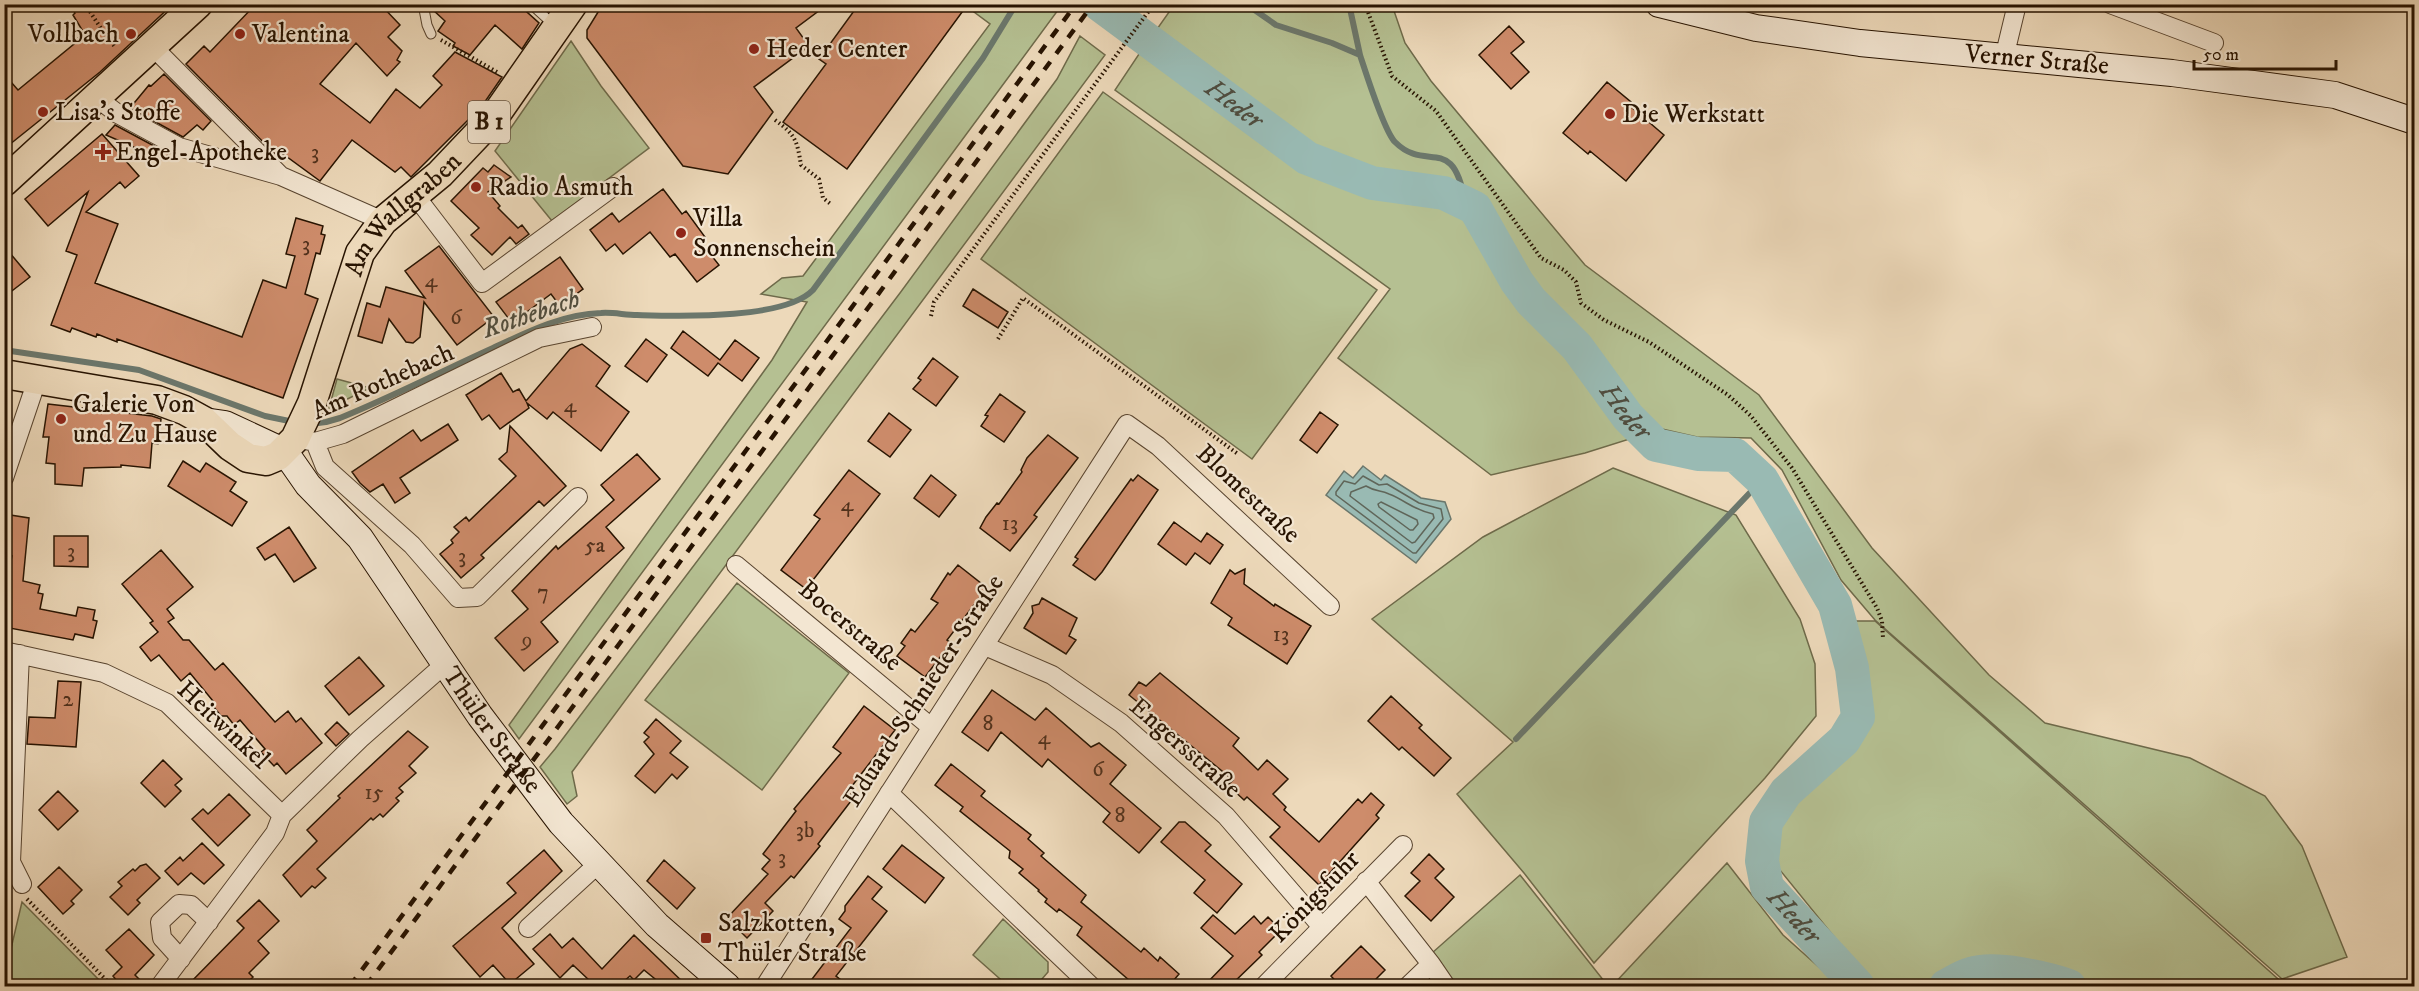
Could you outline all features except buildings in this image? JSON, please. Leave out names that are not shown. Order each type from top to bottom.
[{"type":"main road","points":[[4,182],[198,4]]},
{"type":"main road","name":"Am Wallgraben","points":[[302,432],[360,253],[383,221],[440,174],[475,138],[519,84],[573,4]]},
{"type":"main road","name":"Verner Straße","points":[[1659,4],[1756,28],[1860,43],[2172,73],[2335,95],[2415,121]]},
{"type":"main road","points":[[4,374],[157,400],[184,410],[204,421],[230,446],[249,458],[267,461],[302,432]]},
{"type":"main road","name":"Thüler Straße","points":[[302,432],[308,485],[360,538],[480,716],[543,801],[598,864],[657,925],[728,987]]},
{"type":"street","points":[[2004,58],[2017,4]]},
{"type":"street","points":[[2118,8],[2214,44]]},
{"type":"street","points":[[153,47],[281,176]]},
{"type":"street","points":[[97,98],[118,114],[179,147],[281,176],[383,221]]},
{"type":"street","points":[[414,195],[482,283],[613,187]]},
{"type":"street","name":"Am Rothebach","points":[[302,432],[343,434],[539,338],[592,327]]},
{"type":"street","points":[[4,478],[37,380]]},
{"type":"street","name":"Blomestraße","points":[[1127,424],[1158,446],[1330,606]]},
{"type":"street","name":"Eduard-Schnieder-Straße","points":[[765,987],[1127,424]]},
{"type":"street","points":[[302,432],[325,467],[412,545],[458,598],[477,597],[578,497]]},
{"type":"street","name":"Bocerstraße","points":[[736,565],[931,727]]},
{"type":"street","name":"Engersstraße","points":[[985,646],[1052,675],[1121,723],[1226,816],[1321,926]]},
{"type":"street","name":"Heitwinkel","points":[[22,884],[11,862],[12,652],[104,673],[167,703],[282,815]]},
{"type":"street","points":[[160,987],[275,832],[282,815],[360,739],[445,664]]},
{"type":"street","points":[[889,793],[1091,987]]},
{"type":"street","name":"Königsfuhr","points":[[1264,987],[1403,844]]},
{"type":"street","points":[[528,928],[598,864]]},
{"type":"street","points":[[1366,881],[1431,964],[1446,987]]},
{"type":"street","points":[[181,959],[162,938],[160,922],[179,904],[191,905],[209,922]]},
{"type":"street","points":[[1408,987],[1431,964]]},
{"type":"lane","points":[[423,4],[431,34]]},
{"type":"lane","points":[[531,4],[557,28]]},
{"type":"path","points":[[85,4],[106,36],[132,66]]},
{"type":"path","points":[[931,316],[934,302],[1154,4]]},
{"type":"path","points":[[1365,4],[1392,76],[1436,111],[1541,258],[1564,270],[1576,282],[1581,303],[1604,320],[1649,342],[1728,395],[1751,416],[1792,468],[1871,598],[1882,621],[1883,638]]},
{"type":"path","points":[[431,34],[519,84]]},
{"type":"path","points":[[775,120],[790,131],[797,141],[801,165],[819,179],[823,198],[832,205]]},
{"type":"path","points":[[998,339],[1023,298],[1238,454]]},
{"type":"path","points":[[22,884],[23,894],[112,987]]},
{"type":"green space","points":[[972,5],[1067,5],[1064,11],[1058,10],[519,739],[509,725],[772,360],[807,302],[761,294],[782,278],[803,276],[990,24],[970,9]]},
{"type":"green space","points":[[1174,5],[1392,5],[1405,43],[1431,81],[1585,265],[1759,395],[1872,548],[1989,675],[2045,723],[2190,758],[2265,796],[2302,846],[2347,957],[2282,979],[1875,620],[1841,580],[1782,470],[1751,438],[1697,437],[1662,429],[1636,409],[1585,339],[1537,294],[1482,202],[1429,183],[1379,177],[1330,160],[1299,144],[1150,39]]},
{"type":"green space","points":[[1080,36],[1105,55],[572,772],[577,796],[567,804],[540,767],[900,293],[1057,79]]},
{"type":"green space","points":[[571,41],[601,86],[649,148],[552,221],[495,151]]},
{"type":"green space","points":[[1141,51],[1295,160],[1330,176],[1382,192],[1429,198],[1475,215],[1521,302],[1572,354],[1619,421],[1636,437],[1585,453],[1491,475],[1338,358],[1390,289],[1115,90]]},
{"type":"green space","points":[[1103,92],[1377,290],[1252,459],[981,259]]},
{"type":"green space","points":[[337,379],[370,388],[329,408]]},
{"type":"green space","points":[[1613,468],[1736,515],[1800,619],[1815,664],[1816,716],[1765,778],[1594,963],[1524,873],[1457,794],[1513,742],[1372,619],[1483,537]]},
{"type":"green space","points":[[737,583],[849,673],[762,790],[645,700]]},
{"type":"green space","points":[[1856,621],[1875,621],[2286,986],[2100,986],[2058,969],[1970,963],[1922,986],[1874,986],[1771,859],[1780,826],[1799,800],[1848,749],[1869,721]]},
{"type":"green space","points":[[1727,863],[1783,935],[1840,986],[1612,986]]},
{"type":"green space","points":[[1520,875],[1608,986],[1456,986],[1432,953]]},
{"type":"green space","points":[[22,902],[105,986],[5,986],[5,974]]},
{"type":"green space","points":[[1003,919],[1048,962],[1048,972],[1036,986],[1008,986],[973,955]]},
{"type":"water","points":[[1363,466],[1381,480],[1385,475],[1421,498],[1445,502],[1451,519],[1416,563],[1326,495],[1344,471],[1353,478]]},
{"type":"waterway","name":"Rothebach","points":[[310,424],[340,418],[532,330],[559,320],[587,314],[606,313],[678,316],[730,314],[779,307],[799,300],[813,290],[983,58],[1016,4]]},
{"type":"waterway","name":"Heder","points":[[1099,4],[1307,158],[1372,183],[1444,193],[1475,208],[1517,282],[1531,301],[1577,347],[1628,417],[1656,445],[1698,454],[1735,455],[1762,480],[1835,605],[1852,668],[1858,717],[1844,740],[1786,792],[1766,822],[1762,861],[1767,887],[1858,986]]},
{"type":"waterway","points":[[1246,4],[1276,25],[1332,43],[1360,55],[1386,126],[1395,142],[1407,151],[1446,161],[1454,168],[1465,202]]},
{"type":"waterway","points":[[1349,4],[1360,55]]},
{"type":"waterway","name":"Rothebach","points":[[4,350],[139,370],[265,416],[294,422]]},
{"type":"waterway","points":[[4,411],[8,399]]},
{"type":"waterway","points":[[1516,739],[1762,480]]},
{"type":"waterway","name":"Heder","points":[[1946,986],[1968,975],[1993,971],[2034,977],[2069,986]]},
{"type":"railway","points":[[350,986],[1076,4]]},
{"type":"railway","points":[[366,986],[1093,4]]},
{"type":"place","name":"Vollbach","points":[[131,34]]},
{"type":"place","name":"Valentina","points":[[240,34]]},
{"type":"place","name":"Heder Center","points":[[754,49]]},
{"type":"place","name":"Lisa's Stoffe","points":[[43,112]]},
{"type":"place","name":"Die Werkstatt","points":[[1610,114]]},
{"type":"place","name":"Engel-Apotheke","points":[[103,152]]},
{"type":"place","name":"Radio Asmuth","points":[[476,187]]},
{"type":"place","name":"Villa Sonnenschein","points":[[681,233]]},
{"type":"place","name":"Galerie Von und Zu Hause","points":[[61,419]]},
{"type":"place","name":"Salzkotten, Thüler Straße","points":[[706,938]]}]
